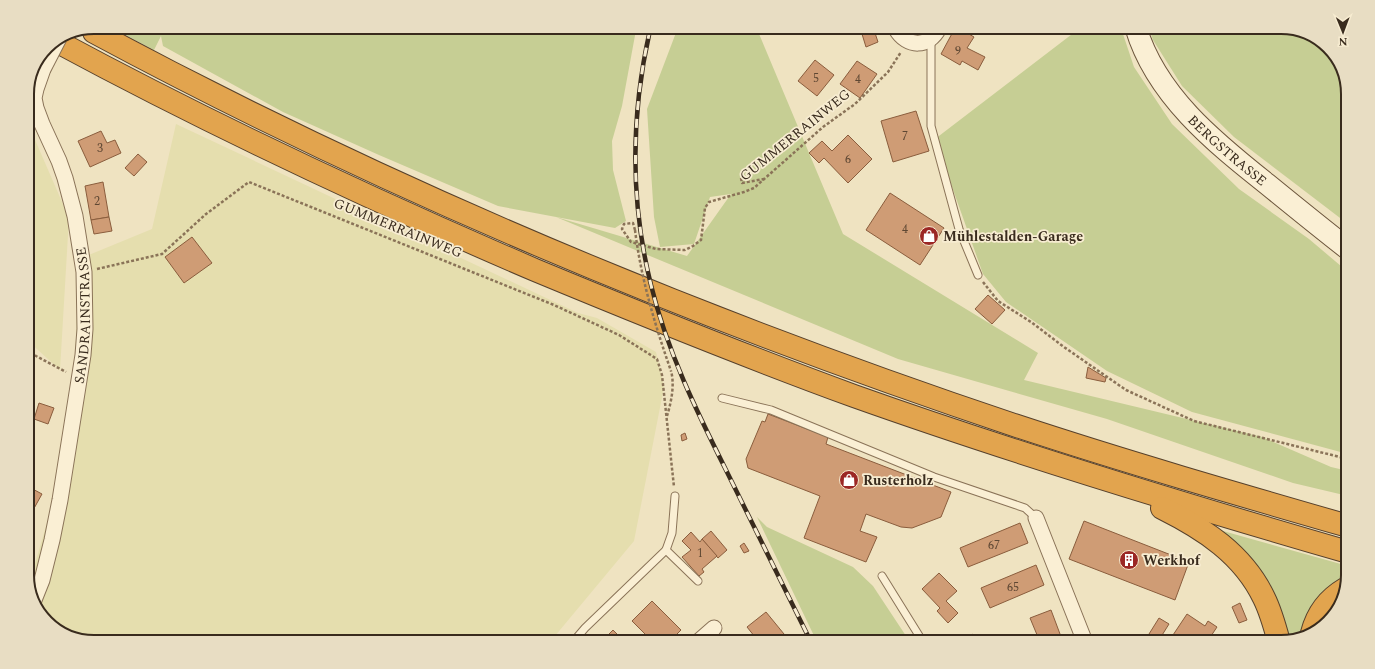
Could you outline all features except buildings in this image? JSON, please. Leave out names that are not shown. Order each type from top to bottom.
[{"type":"highway","points":[[98,34],[192,83],[378,173],[565,256],[674,300],[841,364],[1018,426],[1142,466],[1341,524]]},
{"type":"highway","points":[[61,44],[184,108],[364,194],[598,297],[701,338],[853,396],[1030,456],[1117,484],[1341,550]]},
{"type":"highway","points":[[1117,484],[1201,529],[1237,558],[1249,573],[1264,598],[1272,617],[1277,635]]},
{"type":"highway","points":[[1282,507],[1341,517]]},
{"type":"highway","points":[[1316,624],[1323,608],[1337,595]]},
{"type":"main road","name":"BERGSTRASSE","points":[[1139,34],[1152,64],[1171,95],[1184,110],[1234,158],[1341,243]]},
{"type":"street","points":[[900,34],[908,41],[915,43],[935,34]]},
{"type":"street","name":"SANDRAINSTRASSE","points":[[37,593],[43,574],[59,507],[78,378],[83,355],[85,329],[84,272],[75,216],[65,178],[42,124],[34,98],[43,69],[52,51]]},
{"type":"street","points":[[1036,518],[1082,635]]},
{"type":"street","points":[[706,635],[714,628]]},
{"type":"lane","points":[[935,34],[931,126],[959,229],[978,275]]},
{"type":"lane","points":[[722,398],[771,410],[934,477],[1025,508],[1036,518]]},
{"type":"lane","points":[[579,635],[595,618],[666,550],[672,532],[675,496]]},
{"type":"lane","points":[[666,550],[698,581]]},
{"type":"lane","points":[[882,576],[919,635]]},
{"type":"path","name":"GUMMERRAINWEG","points":[[666,418],[670,407],[673,377],[648,300],[639,260],[634,230],[633,223],[624,224],[622,229],[631,242],[656,249],[685,250],[693,246],[701,240],[705,208],[710,202],[754,188],[823,127],[855,104],[888,72],[908,41]]},
{"type":"path","points":[[740,178],[742,183],[764,179]]},
{"type":"path","name":"GUMMERRAINWEG","points":[[84,272],[162,254],[206,214],[249,182],[554,305],[619,335],[657,359],[662,375],[675,496]]},
{"type":"path","points":[[978,275],[998,301],[1031,322],[1126,390],[1194,421],[1341,458]]},
{"type":"path","points":[[34,354],[78,378]]},
{"type":"shaded area","points":[[176,124],[578,313],[597,318],[656,352],[664,387],[634,541],[556,635],[94,635],[75,632],[61,625],[49,615],[40,601],[35,587],[34,567],[72,438],[79,259],[152,229]]},
{"type":"shaded area","points":[[34,138],[69,218],[60,370],[34,346]]},
{"type":"green space","points":[[124,34],[635,34],[622,106],[612,141],[613,170],[626,221],[615,228],[498,206],[283,112],[163,46],[161,36],[154,50]]},
{"type":"green space","points":[[675,34],[759,34],[843,234],[1038,353],[1024,380],[1262,437],[1331,467],[1341,469],[1341,494],[1293,483],[1107,419],[898,359],[556,217],[687,256],[731,194],[710,197],[694,244],[660,247],[654,217],[647,109]]},
{"type":"green space","points":[[1072,34],[1123,34],[1134,67],[1172,124],[1239,189],[1309,239],[1341,266],[1341,452],[1192,412],[1107,371],[1006,302],[983,274],[935,139]]},
{"type":"green space","points":[[1151,34],[1293,35],[1307,40],[1321,49],[1335,68],[1341,90],[1341,219],[1234,137],[1182,86],[1153,40]]},
{"type":"green space","points":[[757,517],[767,527],[853,567],[873,586],[905,635],[814,635]]},
{"type":"green space","points":[[1223,531],[1341,564],[1339,590],[1335,601],[1326,615],[1307,629],[1300,632],[1281,635],[1222,533]]},
{"type":"railway","points":[[649,34],[639,93],[636,125],[636,190],[639,222],[651,285],[665,334],[694,404],[808,635]]},
{"type":"place","name":"Mühlestalden-Garage","points":[[929,236]]},
{"type":"place","name":"Rusterholz","points":[[849,480]]},
{"type":"place","name":"Werkhof","points":[[1129,560]]}]
